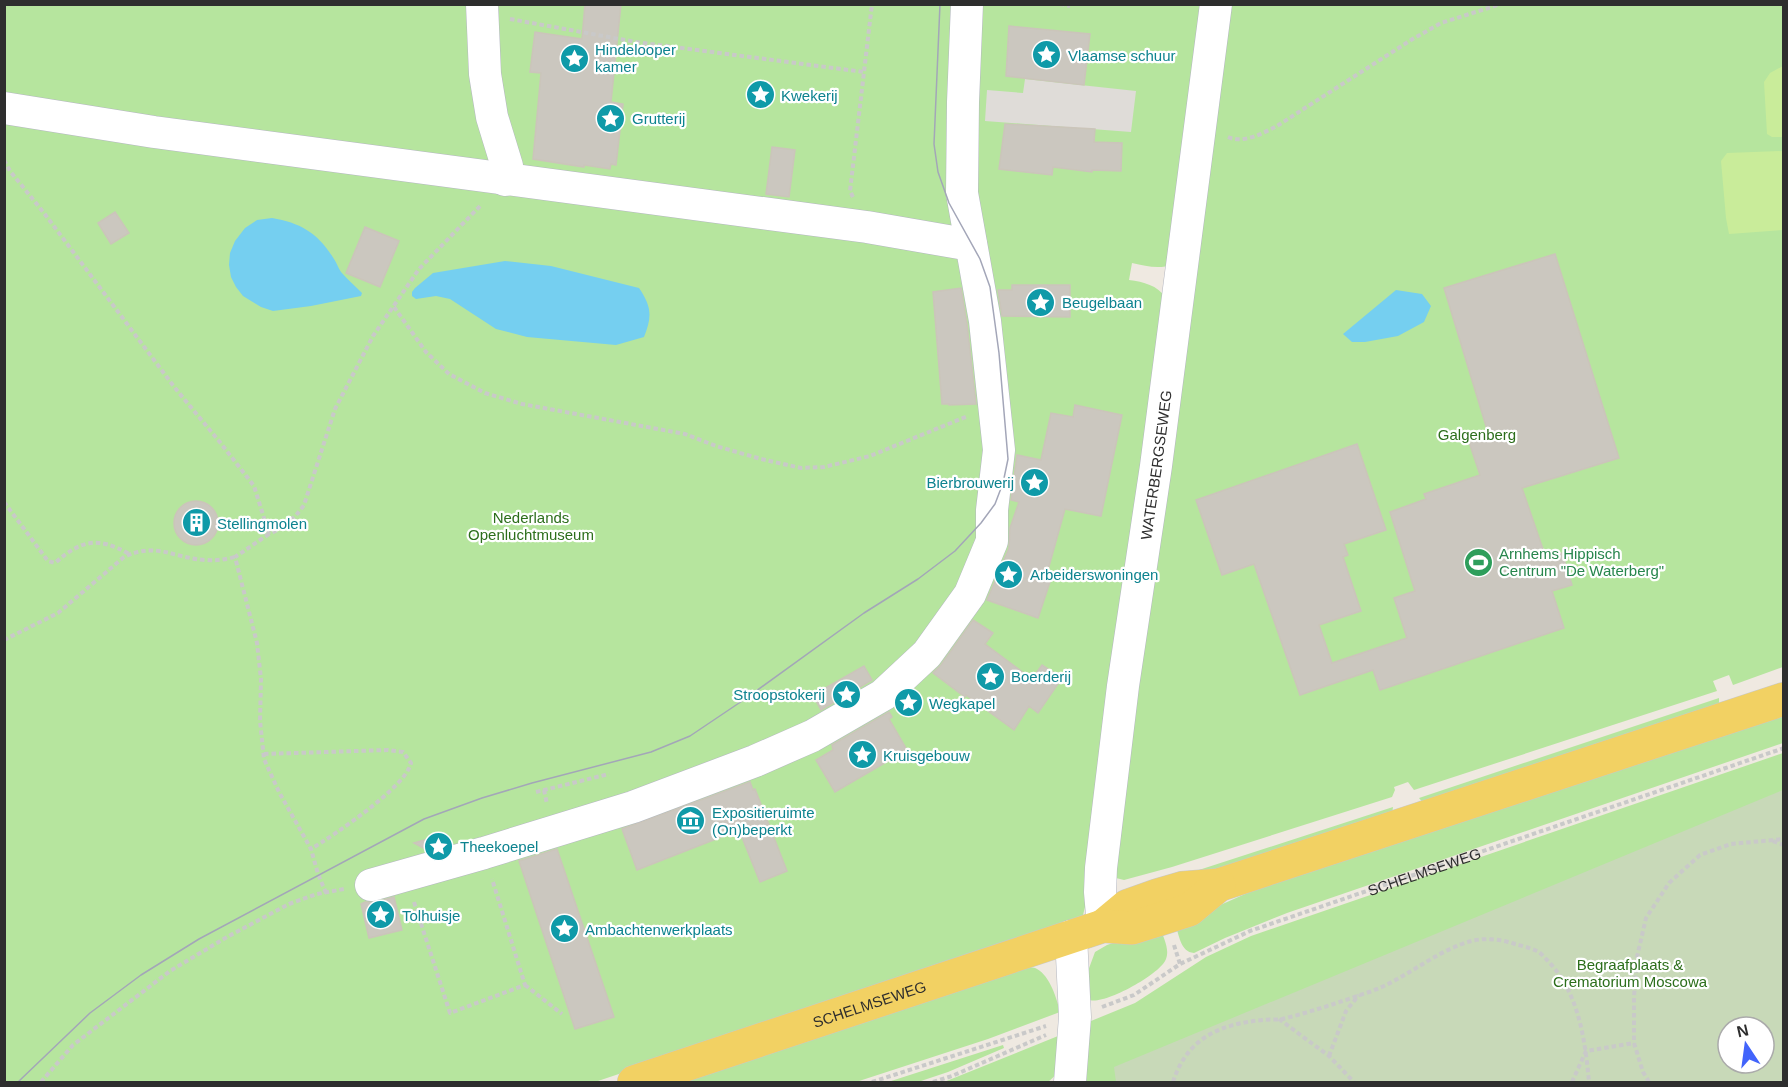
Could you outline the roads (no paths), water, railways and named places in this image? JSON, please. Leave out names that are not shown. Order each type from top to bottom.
[{"type":"main road","name":"SCHELMSEWEG","points":[[634,1083],[1103,926],[1132,928],[1189,910],[1219,885],[1784,699]]},
{"type":"street","points":[[370,885],[633,807],[755,761],[812,736],[883,695],[927,654],[970,594],[992,541],[992,510],[999,450],[984,321],[962,194],[975,103],[967,4]]},
{"type":"street","name":"WATERBERGSEWEG","points":[[1103,926],[1100,892],[1101,868],[1123,686],[1156,466],[1216,4]]},
{"type":"street","points":[[482,9],[485,74],[492,117],[507,166],[505,180]]},
{"type":"street","points":[[4,108],[154,132],[867,227],[971,245]]},
{"type":"street","points":[[1070,1083],[1075,1017],[1071,936]]},
{"type":"water","points":[[272,218],[300,226],[322,242],[341,272],[362,293],[361,296],[273,311],[243,296],[231,277],[230,253],[235,241],[245,228],[257,220]]},
{"type":"water","points":[[505,261],[551,266],[639,288],[649,312],[644,337],[616,345],[527,337],[496,329],[450,299],[436,296],[416,299],[412,296],[415,288],[433,273]]},
{"type":"water","points":[[1396,290],[1422,294],[1431,306],[1424,322],[1398,336],[1365,342],[1352,342],[1343,334]]},
{"type":"tram line","points":[[18,1082],[90,1013],[141,975],[199,939],[424,819],[532,783],[651,752],[690,736],[864,613],[918,579],[955,551],[981,523],[995,504],[1003,483],[1008,459],[999,353],[990,287],[980,259],[949,203],[938,172],[934,144],[940,4]]},
{"type":"place","name":"Vlaamse schuur","points":[[1047,55]]},
{"type":"place","name":"Hindelooper kamer","points":[[574,58]]},
{"type":"place","name":"Kwekerij","points":[[760,95]]},
{"type":"place","name":"Grutterij","points":[[611,118]]},
{"type":"place","name":"Beugelbaan","points":[[1041,302]]},
{"type":"place","name":"Bierbrouwerij","points":[[1035,482]]},
{"type":"place","name":"Stellingmolen","points":[[196,523]]},
{"type":"place","name":"Arnhems Hippisch Centrum \"De Waterberg\"","points":[[1478,562]]},
{"type":"place","name":"Arbeiderswoningen","points":[[1009,574]]},
{"type":"place","name":"Boerderij","points":[[990,676]]},
{"type":"place","name":"Stroopstokerij","points":[[846,694]]},
{"type":"place","name":"Wegkapel","points":[[908,703]]},
{"type":"place","name":"Kruisgebouw","points":[[862,755]]},
{"type":"place","name":"Expositieruimte (On)beperkt","points":[[691,821]]},
{"type":"place","name":"Theekoepel","points":[[439,846]]},
{"type":"place","name":"Tolhuisje","points":[[381,915]]},
{"type":"place","name":"Ambachtenwerkplaats","points":[[564,929]]},
{"type":"park label","name":"Galgenberg","points":[[1477,434]]},
{"type":"park label","name":"Nederlands Openluchtmuseum","points":[[531,526]]},
{"type":"park label","name":"Begraafplaats & Crematorium Moscowa","points":[[1630,972]]}]
